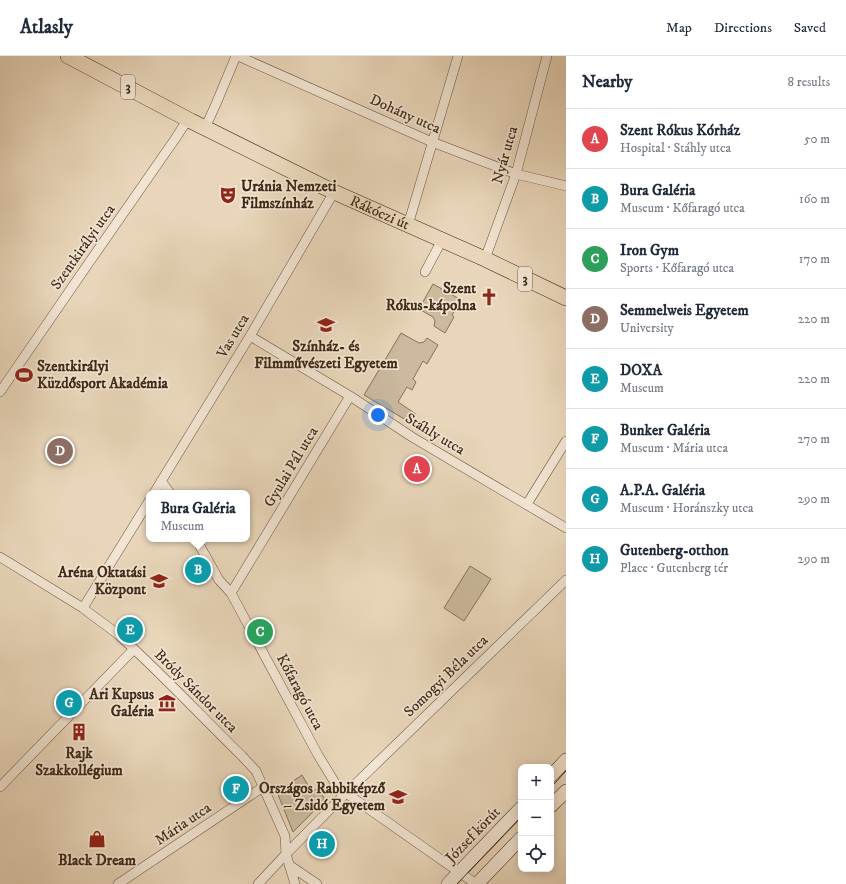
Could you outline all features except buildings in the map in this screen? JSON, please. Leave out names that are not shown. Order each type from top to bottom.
[{"type":"main road","name":"Rákóczi út","points":[[68,56],[205,128],[334,192],[484,259],[566,298]]},
{"type":"main road","points":[[554,773],[566,760]]},
{"type":"main road","points":[[554,803],[566,791]]},
{"type":"main road","name":"József körút","points":[[448,884],[518,811]]},
{"type":"main road","points":[[476,884],[518,841]]},
{"type":"street","points":[[205,128],[237,56]]},
{"type":"street","name":"Dohány utca","points":[[237,56],[432,142],[516,174],[566,186]]},
{"type":"street","points":[[408,225],[458,56]]},
{"type":"street","name":"Nyár utca","points":[[484,259],[516,174],[547,56]]},
{"type":"street","name":"Szentkirályi utca","points":[[0,392],[188,119]]},
{"type":"street","name":"Vas utca","points":[[156,490],[250,336],[321,217],[334,192]]},
{"type":"street","points":[[425,272],[442,240]]},
{"type":"street","name":"Stáhly utca","points":[[250,336],[350,396],[406,433],[566,528]]},
{"type":"street","name":"Gyulai Pál utca","points":[[231,593],[350,396]]},
{"type":"street","points":[[526,504],[566,441]]},
{"type":"street","points":[[161,481],[168,490]]},
{"type":"street","points":[[84,608],[146,506]]},
{"type":"street","name":"Kőfaragó utca","points":[[198,542],[219,580],[231,593],[318,755],[344,794]]},
{"type":"street","name":"Bródy Sándor utca","points":[[0,557],[84,608],[92,616],[120,637],[150,664],[256,771],[285,836],[286,854],[295,884]]},
{"type":"street","name":"Somogyi Béla utca","points":[[258,884],[344,794],[566,580]]},
{"type":"street","points":[[0,787],[134,649]]},
{"type":"street","name":"Mária utca","points":[[118,884],[263,787]]},
{"type":"street","points":[[344,794],[476,884]]},
{"type":"street","points":[[289,865],[317,884]]},
{"type":"shaded area","points":[[433,284],[442,289],[442,293],[446,295],[449,293],[461,300],[452,315],[454,317],[445,333],[434,326],[435,321],[433,317],[419,309]]},
{"type":"shaded area","points":[[401,333],[419,343],[424,342],[427,338],[438,345],[427,364],[423,361],[413,379],[416,382],[412,390],[407,387],[398,402],[416,414],[411,423],[364,395]]},
{"type":"shaded area","points":[[470,566],[491,579],[464,621],[444,608]]},
{"type":"shaded area","points":[[302,775],[312,792],[318,788],[324,798],[324,801],[293,832],[277,792]]},
{"type":"tram line","points":[[554,784],[566,771]]},
{"type":"tram line","points":[[457,884],[518,820]]},
{"type":"place","name":"Uránia Nemzeti Filmszínház","points":[[228,195]]},
{"type":"place","name":"Szent Rókus-kápolna","points":[[489,297]]},
{"type":"place","name":"Színház- és Filmművészeti Egyetem","points":[[326,325]]},
{"type":"place","name":"Szentkirályi Küzdősport Akadémia","points":[[24,375]]},
{"type":"place","name":"Semmelweis Egyetem","points":[[60,451]]},
{"type":"place","name":"Szent Rókus Kórház","points":[[417,469]]},
{"type":"place","name":"Bura Galéria","points":[[198,570]]},
{"type":"place","name":"Aréna Oktatási Központ","points":[[159,581]]},
{"type":"place","name":"DOXA","points":[[130,630]]},
{"type":"place","name":"Iron Gym","points":[[260,632]]},
{"type":"place","name":"A.P.A. Galéria","points":[[69,703]]},
{"type":"place","name":"Ari Kupsus Galéria","points":[[167,703]]},
{"type":"place","name":"Rajk Szakkollégium","points":[[79,732]]},
{"type":"place","name":"Bunker Galéria","points":[[236,789]]},
{"type":"place","name":"Országos Rabbiképző – Zsidó Egyetem","points":[[398,797]]},
{"type":"place","name":"Black Dream","points":[[97,839]]},
{"type":"place","name":"Gutenberg-otthon","points":[[322,844]]}]
